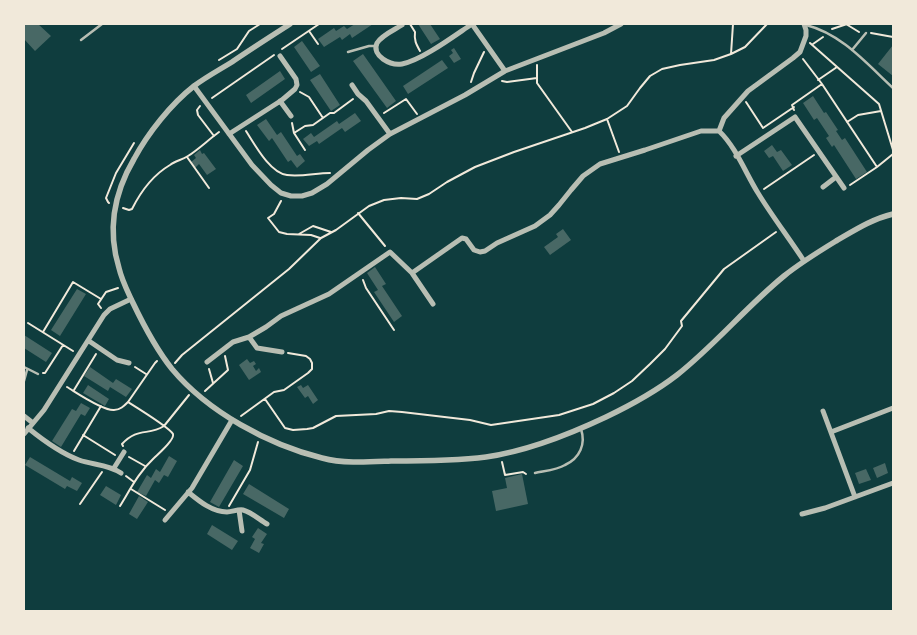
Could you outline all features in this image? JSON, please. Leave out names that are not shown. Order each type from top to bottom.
[{"type":"street","points":[[290,24],[194,86],[173,106],[132,162],[123,180],[115,206],[113,224],[114,244],[119,269],[131,299],[163,358],[200,396],[234,421],[260,435],[309,455],[328,460],[368,462],[487,457],[541,444],[581,429],[636,402],[669,381],[690,364],[782,278],[804,261],[868,223],[893,214]]},
{"type":"street","points":[[402,25],[384,36],[376,46],[376,50],[388,63],[404,64],[444,43],[472,24],[505,71]]},
{"type":"street","points":[[194,86],[270,186],[281,193],[291,196],[302,196],[312,193],[327,184],[390,134],[468,93],[505,71],[604,33],[621,24]]},
{"type":"street","points":[[719,131],[724,118],[748,91],[798,54],[803,48],[806,39],[804,24]]},
{"type":"street","points":[[229,134],[295,89],[297,85],[296,79],[280,56]]},
{"type":"street","points":[[352,85],[390,134]]},
{"type":"street","points":[[280,101],[291,116]]},
{"type":"street","points":[[736,156],[795,117],[844,188]]},
{"type":"street","points":[[412,273],[462,238],[466,239],[474,250],[482,252],[535,226],[555,210],[583,176],[600,164],[700,131],[719,131],[723,135],[758,193],[804,261]]},
{"type":"street","points":[[823,186],[836,177]]},
{"type":"street","points":[[206,362],[233,342],[249,337],[266,328],[281,316],[329,294],[390,252],[412,273],[433,304]]},
{"type":"street","points":[[24,434],[44,410],[106,313],[115,306],[131,299]]},
{"type":"street","points":[[249,337],[257,348],[282,352]]},
{"type":"street","points":[[89,341],[117,360],[129,363]]},
{"type":"street","points":[[831,432],[893,408]]},
{"type":"street","points":[[823,411],[855,497]]},
{"type":"street","points":[[24,416],[33,423]]},
{"type":"street","points":[[165,520],[188,492],[234,421]]},
{"type":"street","points":[[28,428],[70,456],[85,462],[114,468],[120,473]]},
{"type":"street","points":[[114,468],[122,455]]},
{"type":"street","points":[[802,514],[825,508],[893,483]]},
{"type":"street","points":[[188,492],[208,506],[226,512],[239,510],[247,512],[268,524]]},
{"type":"street","points":[[239,510],[242,531]]},
{"type":"lane","points":[[81,40],[102,24]]},
{"type":"lane","points":[[804,24],[828,33],[852,50],[893,88]]},
{"type":"lane","points":[[852,50],[866,33]]},
{"type":"lane","points":[[348,52],[376,46]]},
{"type":"lane","points":[[24,367],[38,374]]},
{"type":"lane","points":[[24,381],[27,370]]},
{"type":"lane","points":[[535,473],[565,466],[572,460],[583,446],[581,429]]},
{"type":"path","points":[[214,136],[197,113],[197,110],[319,24]]},
{"type":"path","points":[[410,24],[415,32],[416,44],[423,54]]},
{"type":"path","points":[[731,54],[733,24]]},
{"type":"path","points":[[172,368],[182,355],[289,269],[321,238],[369,206],[384,200],[417,199],[429,194],[474,167],[607,119],[627,106],[650,76],[662,69],[714,60],[731,54],[745,47],[767,24]]},
{"type":"path","points":[[812,45],[835,27],[846,24],[859,32],[893,37]]},
{"type":"path","points":[[309,31],[318,44]]},
{"type":"path","points":[[806,39],[879,104],[893,150]]},
{"type":"path","points":[[468,93],[480,58],[487,46]]},
{"type":"path","points":[[798,54],[805,60],[822,84],[877,167]]},
{"type":"path","points":[[535,60],[537,64],[537,83],[572,132]]},
{"type":"path","points":[[818,80],[837,67]]},
{"type":"path","points":[[494,78],[507,82],[537,78]]},
{"type":"path","points":[[795,117],[792,105],[822,84]]},
{"type":"path","points":[[295,89],[309,97],[322,118]]},
{"type":"path","points":[[294,133],[305,126],[313,125],[330,113],[334,114],[358,94]]},
{"type":"path","points":[[742,97],[763,128],[794,107]]},
{"type":"path","points":[[378,117],[406,99],[420,118]]},
{"type":"path","points":[[847,122],[858,115],[882,111]]},
{"type":"path","points":[[291,116],[294,133],[305,150]]},
{"type":"path","points":[[607,119],[621,157]]},
{"type":"path","points":[[242,125],[264,159],[281,174],[294,176],[340,173]]},
{"type":"path","points":[[115,206],[129,210],[132,209],[152,179],[161,170],[186,157],[225,128]]},
{"type":"path","points":[[758,193],[819,152]]},
{"type":"path","points":[[844,188],[877,167],[893,154]]},
{"type":"path","points":[[186,157],[209,188]]},
{"type":"path","points":[[281,193],[281,201],[274,214],[268,218],[278,232],[311,235],[321,238]]},
{"type":"path","points":[[358,213],[390,252]]},
{"type":"path","points":[[299,234],[313,226],[332,232]]},
{"type":"path","points":[[265,399],[286,428],[293,430],[313,428],[336,416],[376,414],[389,411],[461,419],[491,425],[559,415],[573,411],[607,397],[632,381],[665,349],[682,326],[681,321],[724,269],[782,228]]},
{"type":"path","points":[[359,274],[384,317],[394,330]]},
{"type":"path","points":[[43,332],[73,282],[101,299]]},
{"type":"path","points":[[106,313],[98,304],[101,299],[106,292],[125,285]]},
{"type":"path","points":[[28,322],[79,355]]},
{"type":"path","points":[[38,374],[45,373],[63,345]]},
{"type":"path","points":[[74,390],[99,348]]},
{"type":"path","points":[[200,396],[228,370],[223,350]]},
{"type":"path","points":[[234,421],[274,392],[284,390],[312,369],[312,363],[306,356],[282,352]]},
{"type":"path","points":[[61,383],[108,410],[113,410],[124,407],[155,363],[163,358]]},
{"type":"path","points":[[206,362],[213,383]]},
{"type":"path","points":[[129,363],[147,375]]},
{"type":"path","points":[[122,455],[122,444],[128,437],[160,429],[194,390]]},
{"type":"path","points":[[120,506],[145,466],[172,439],[172,434],[164,426],[128,402]]},
{"type":"path","points":[[70,456],[101,406]]},
{"type":"path","points":[[83,435],[145,466]]},
{"type":"path","points":[[226,512],[250,470],[260,435]]},
{"type":"path","points":[[501,454],[505,475],[522,472],[526,474]]},
{"type":"path","points":[[80,504],[106,466]]},
{"type":"path","points":[[131,488],[170,513]]},
{"type":"building","points":[[24,24],[38,24],[51,36],[35,51],[24,39]]},
{"type":"building","points":[[355,24],[373,24],[352,38],[350,34],[342,40],[340,37],[324,47],[318,39],[334,28],[336,31],[344,26],[347,29]]},
{"type":"building","points":[[418,24],[430,24],[440,39],[431,44]]},
{"type":"building","points":[[302,41],[320,66],[311,72],[294,47]]},
{"type":"building","points":[[893,45],[893,76],[878,64]]},
{"type":"building","points":[[454,48],[461,59],[454,63],[449,56],[453,53],[451,50]]},
{"type":"building","points":[[363,54],[396,101],[387,108],[353,61]]},
{"type":"building","points":[[442,60],[448,68],[408,94],[403,86]]},
{"type":"building","points":[[280,71],[285,79],[251,103],[246,95]]},
{"type":"building","points":[[320,74],[340,105],[331,111],[310,80]]},
{"type":"building","points":[[813,96],[838,130],[836,131],[842,140],[845,138],[867,172],[856,179],[834,145],[832,147],[826,138],[829,136],[817,118],[814,120],[803,103]]},
{"type":"building","points":[[355,113],[361,121],[345,132],[342,128],[319,144],[317,141],[309,146],[303,139],[311,133],[314,137],[337,121],[339,124]]},
{"type":"building","points":[[266,119],[277,135],[281,132],[297,156],[300,154],[305,161],[297,168],[291,160],[288,162],[272,138],[269,141],[257,125]]},
{"type":"building","points":[[772,145],[777,152],[781,150],[792,165],[783,171],[773,156],[769,158],[764,151]]},
{"type":"building","points":[[200,150],[216,169],[207,175],[199,164],[195,168],[191,162],[196,158],[194,155]]},
{"type":"building","points":[[563,229],[571,240],[550,255],[544,247],[558,237],[556,234]]},
{"type":"building","points":[[375,267],[386,284],[382,286],[402,316],[394,322],[374,292],[378,290],[367,273]]},
{"type":"building","points":[[77,289],[86,294],[60,336],[51,330]]},
{"type":"building","points":[[24,335],[52,353],[46,362],[24,348]]},
{"type":"building","points":[[247,359],[250,363],[254,361],[256,364],[253,366],[256,371],[259,368],[261,372],[249,380],[239,365]]},
{"type":"building","points":[[90,367],[113,383],[116,379],[132,389],[126,397],[110,387],[108,391],[84,376]]},
{"type":"building","points":[[88,385],[109,399],[105,406],[83,393]]},
{"type":"building","points":[[301,385],[303,388],[308,385],[318,400],[313,404],[308,396],[305,398],[297,387]]},
{"type":"building","points":[[81,403],[90,408],[85,416],[81,414],[61,447],[52,441],[72,409],[76,411]]},
{"type":"building","points":[[169,456],[177,461],[168,477],[164,475],[159,483],[155,480],[146,496],[137,492],[147,475],[151,478],[156,469],[160,472]]},
{"type":"building","points":[[30,457],[70,481],[72,477],[82,483],[77,491],[67,486],[65,489],[25,465]]},
{"type":"building","points":[[234,460],[243,466],[219,507],[210,502]]},
{"type":"building","points":[[885,463],[888,473],[877,478],[873,468]]},
{"type":"building","points":[[866,469],[871,480],[859,484],[855,473]]},
{"type":"building","points":[[522,474],[528,504],[496,511],[492,491],[507,488],[505,478]]},
{"type":"building","points":[[249,484],[289,509],[284,518],[243,494]]},
{"type":"building","points":[[106,486],[121,495],[116,505],[100,495]]},
{"type":"building","points":[[139,496],[148,502],[137,519],[129,514]]},
{"type":"building","points":[[212,525],[238,541],[232,550],[207,534]]},
{"type":"building","points":[[258,528],[267,534],[261,543],[264,544],[259,553],[250,548],[255,539],[252,537]]}]
